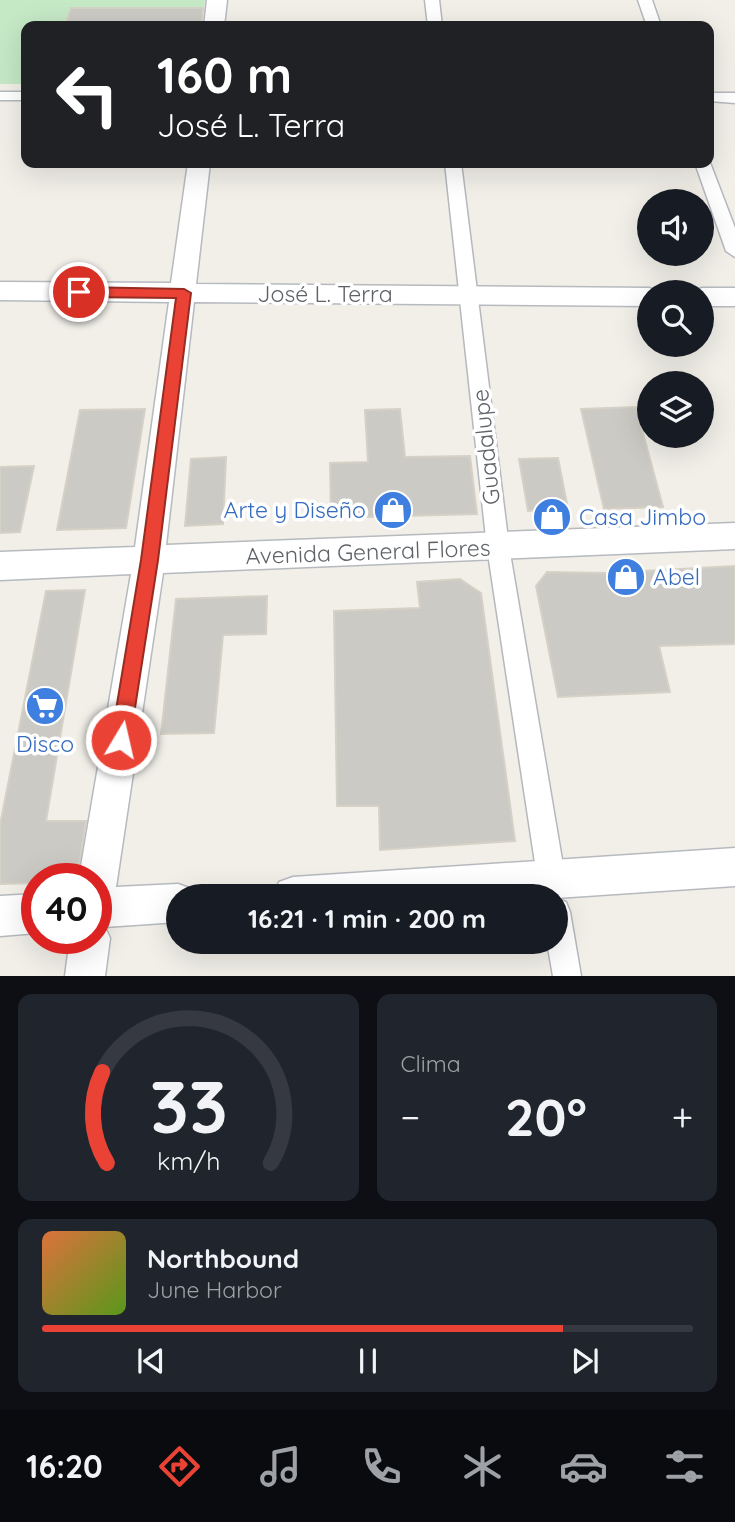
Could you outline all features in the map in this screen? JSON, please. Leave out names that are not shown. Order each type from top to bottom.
[{"type":"street","points":[[215,21],[217,0]]},
{"type":"street","points":[[432,0],[434,21]]},
{"type":"street","points":[[645,0],[652,21]]},
{"type":"street","points":[[0,96],[21,96]]},
{"type":"street","points":[[714,97],[735,98]]},
{"type":"street","points":[[101,863],[149,560],[198,168]]},
{"type":"street","name":"Guadalupe","points":[[454,168],[498,547],[552,884]]},
{"type":"street","points":[[705,168],[735,251]]},
{"type":"street","name":"José L. Terra","points":[[0,291],[637,296]]},
{"type":"street","points":[[714,297],[735,297]]},
{"type":"street","name":"Avenida General Flores","points":[[0,566],[735,537]]},
{"type":"street","points":[[568,894],[735,867]]},
{"type":"street","points":[[112,907],[166,904]]},
{"type":"street","points":[[0,916],[21,914]]},
{"type":"street","points":[[85,976],[88,954]]},
{"type":"street","name":"Guadalupe","points":[[563,954],[567,976]]},
{"type":"green space","points":[[0,0],[205,0],[204,8],[71,8],[67,21],[21,21],[21,84],[0,84]]},
{"type":"building","points":[[71,8],[203,8],[202,21],[67,21]]},
{"type":"building","points":[[636,407],[637,448],[647,448],[663,507],[604,509],[581,409]]},
{"type":"building","points":[[145,409],[126,528],[57,530],[80,410]]},
{"type":"building","points":[[400,409],[405,457],[470,456],[477,514],[331,518],[330,463],[368,462],[365,410]]},
{"type":"building","points":[[226,457],[223,524],[185,526],[191,459]]},
{"type":"building","points":[[558,458],[568,509],[528,511],[519,459]]},
{"type":"building","points":[[34,466],[20,532],[0,533],[0,467]]},
{"type":"building","points":[[735,566],[735,644],[659,646],[670,692],[558,697],[536,586],[547,572],[607,573]]},
{"type":"building","points":[[460,579],[481,593],[515,841],[380,850],[379,806],[337,806],[334,611],[420,608],[417,582]]},
{"type":"building","name":"Disco","points":[[85,590],[46,821],[86,821],[79,863],[21,863],[21,883],[0,884],[0,825],[46,591]]},
{"type":"building","points":[[267,596],[266,634],[223,635],[214,733],[161,734],[176,599]]},
{"type":"place","name":"Arte y Diseño","points":[[393,510]]},
{"type":"place","name":"Casa Jimbo","points":[[552,517]]},
{"type":"place","name":"Abel","points":[[626,577]]},
{"type":"place","name":"Disco","points":[[45,706]]},
{"type":"route","points":[[79,292],[184,293],[149,560],[121,740]]}]
